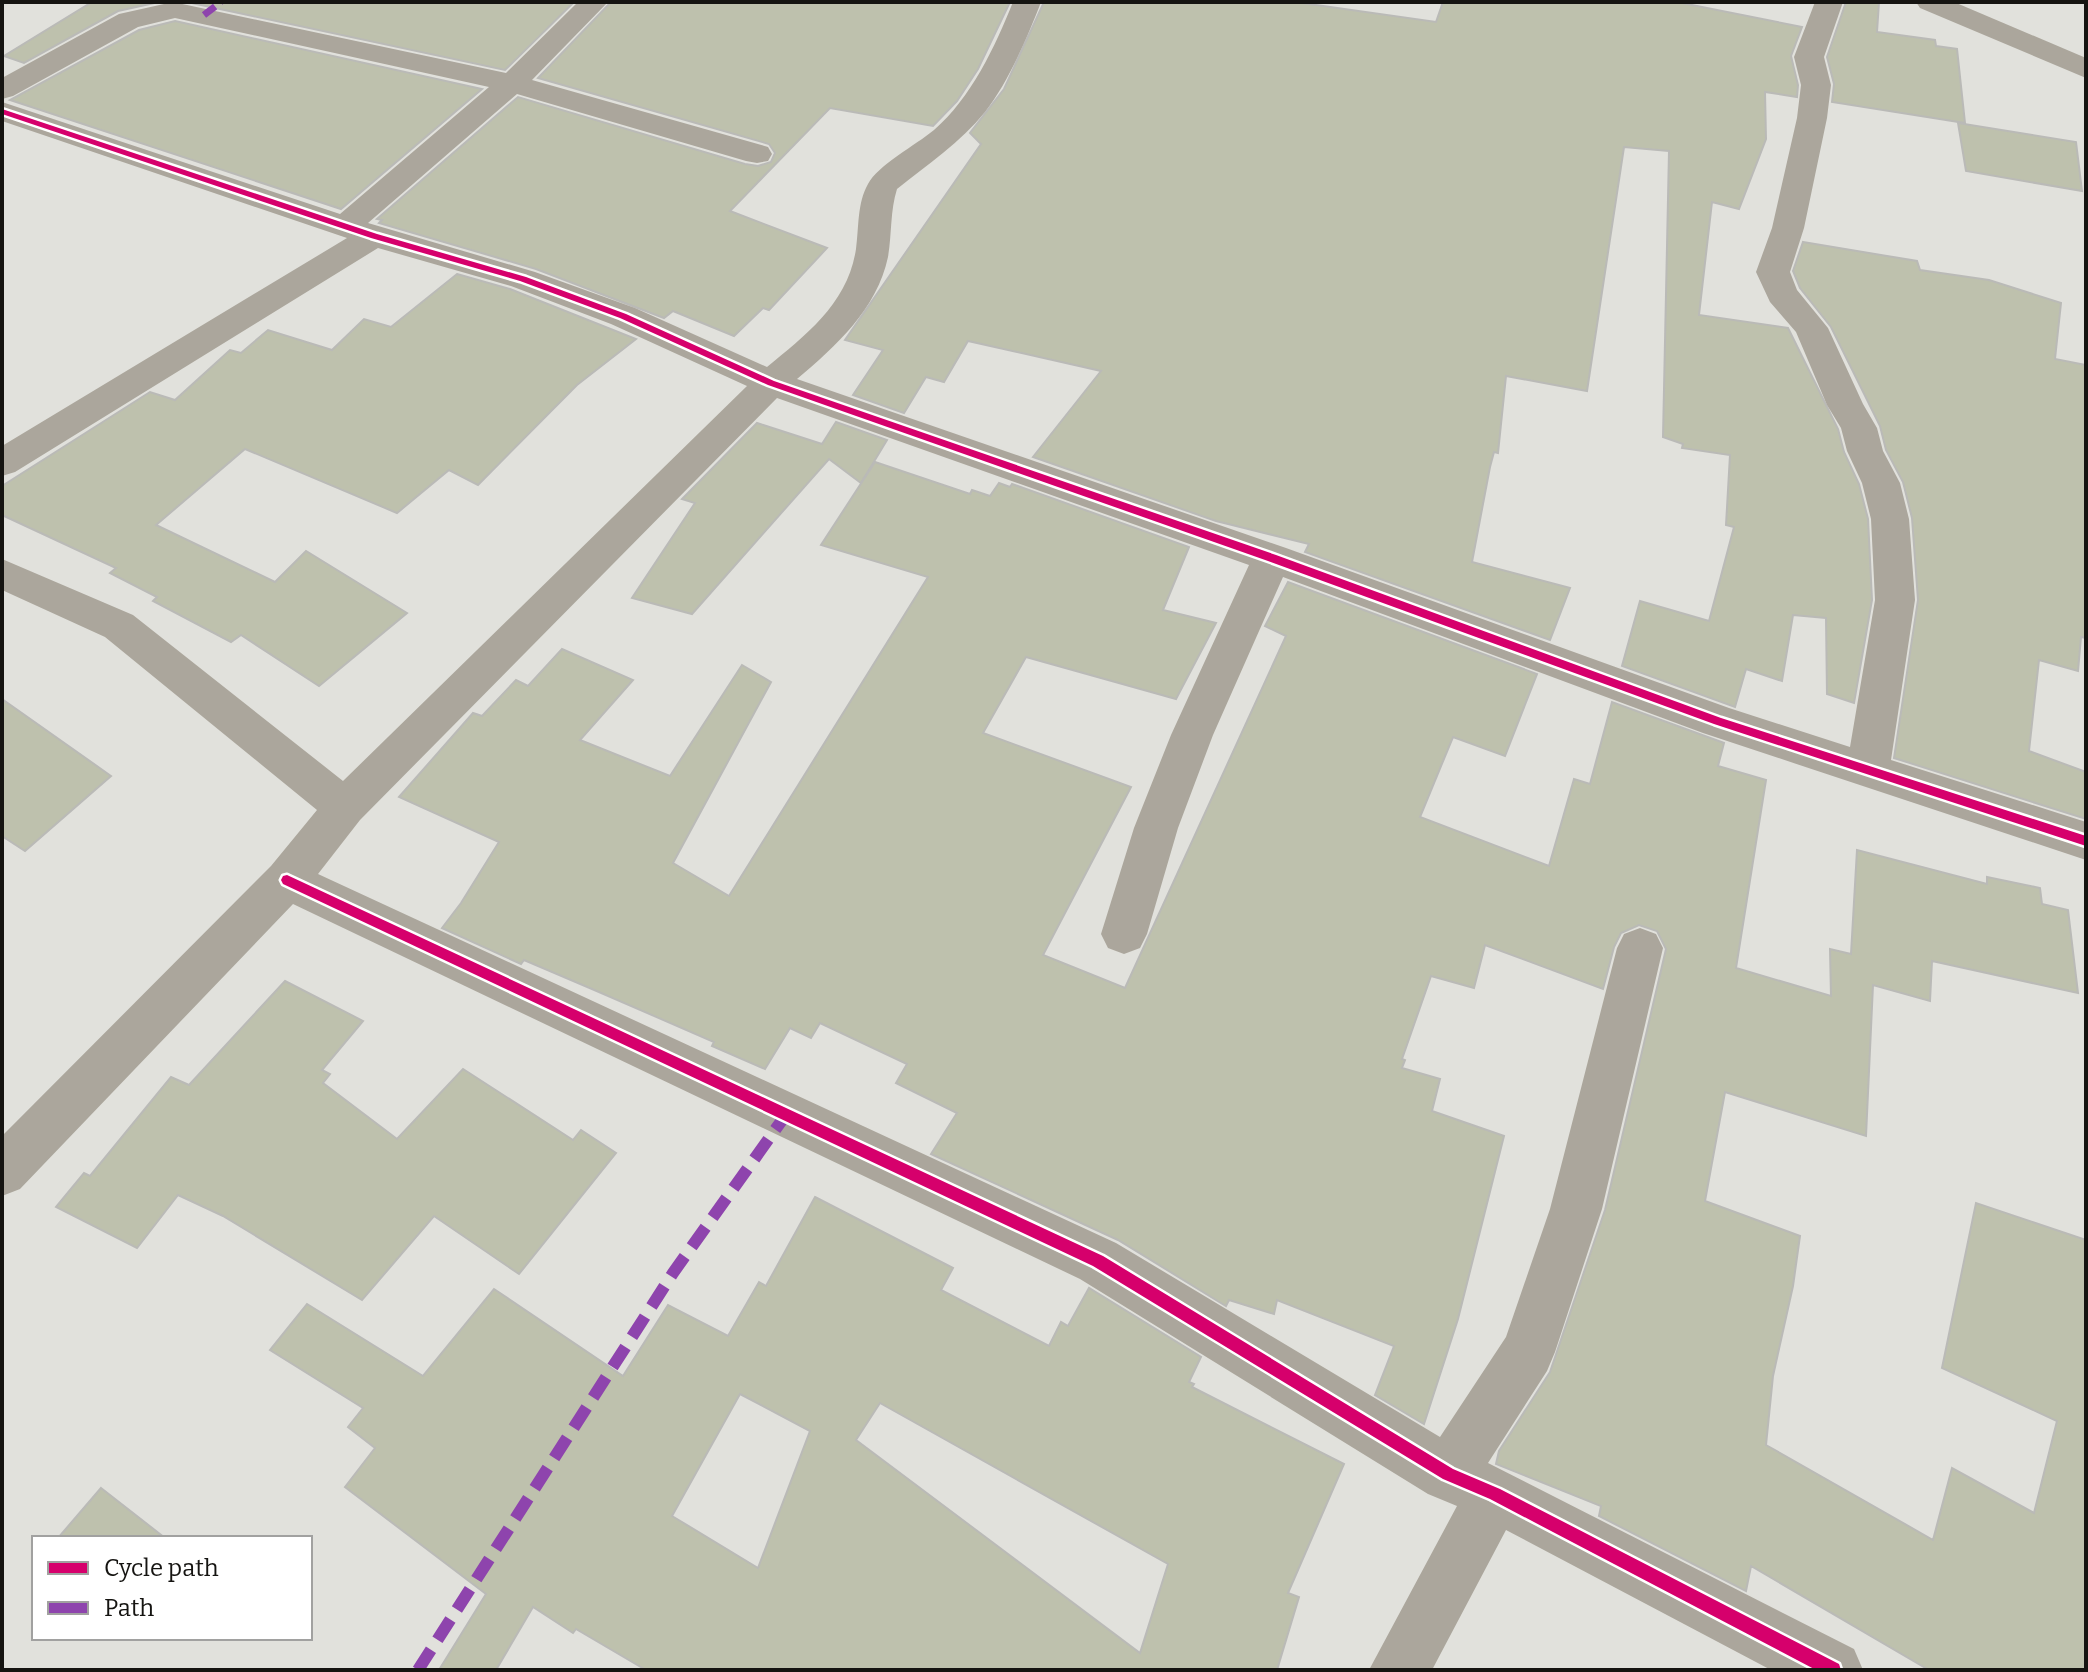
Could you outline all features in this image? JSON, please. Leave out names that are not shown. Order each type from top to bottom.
[{"type":"street","points":[[2,463],[359,231],[594,2]]},
{"type":"street","points":[[2,1172],[287,880],[345,807],[771,383],[815,346],[852,308],[865,285],[872,254],[878,196],[883,185],[946,135],[974,106],[1016,30],[1027,2]]},
{"type":"street","points":[[1829,2],[1809,57],[1816,85],[1812,118],[1788,228],[1773,272],[1782,294],[1811,328],[1845,405],[1859,428],[1865,451],[1881,483],[1890,519],[1895,600],[1874,721],[1869,770]]},
{"type":"street","points":[[1930,2],[2086,69]]},
{"type":"street","points":[[2,90],[107,30],[152,13],[175,10],[512,83],[757,154]]},
{"type":"street","points":[[269,31],[292,12]]},
{"type":"street","points":[[2,111],[359,231],[575,297],[771,383],[1272,558],[1718,721],[2086,841]]},
{"type":"street","points":[[1124,934],[1156,828],[1192,735],[1272,558]]},
{"type":"street","points":[[2,573],[119,626],[345,807]]},
{"type":"street","points":[[287,880],[1098,1261],[1471,1484],[1833,1670]]},
{"type":"street","points":[[1399,1670],[1471,1484],[1528,1352],[1576,1209],[1640,948]]},
{"type":"building","points":[[92,2],[159,2],[118,11],[24,63],[4,56]]},
{"type":"building","points":[[187,2],[574,2],[505,70]]},
{"type":"building","points":[[611,2],[1010,2],[978,69],[957,101],[933,126],[830,108],[730,211],[827,248],[769,310],[763,308],[734,336],[673,311],[664,318],[536,269],[379,223],[382,220],[377,219],[518,97],[745,164],[758,166],[771,162],[775,153],[769,144],[538,78]]},
{"type":"building","points":[[1044,2],[1295,2],[1436,22],[1443,2],[1677,2],[1802,27],[1791,56],[1798,85],[1797,97],[1765,92],[1766,139],[1739,209],[1712,202],[1699,315],[1788,328],[1838,429],[1844,452],[1859,484],[1868,519],[1872,600],[1854,703],[1827,694],[1826,618],[1793,615],[1782,681],[1746,669],[1735,707],[1622,666],[1640,601],[1709,621],[1734,527],[1726,525],[1730,455],[1682,448],[1683,444],[1663,437],[1669,151],[1624,147],[1587,391],[1506,376],[1498,453],[1494,452],[1490,467],[1472,562],[1570,588],[1550,640],[1305,552],[1309,544],[1216,521],[1033,457],[1101,371],[968,341],[944,382],[926,377],[904,413],[853,395],[883,350],[845,340],[981,144],[970,133],[1004,89]]},
{"type":"building","points":[[1846,2],[1879,2],[1877,32],[1935,40],[1936,46],[1957,49],[1965,123],[1832,102],[1834,84],[1827,57]]},
{"type":"building","points":[[175,21],[482,89],[341,209],[10,100],[139,30]]},
{"type":"building","points":[[1958,123],[2076,142],[2082,191],[1966,171]]},
{"type":"building","points":[[1803,242],[1917,261],[1920,270],[1989,280],[2061,303],[2055,359],[2086,365],[2086,638],[2081,637],[2078,671],[2039,660],[2029,751],[2086,772],[2086,819],[1894,758],[1918,600],[1912,518],[1903,482],[1886,450],[1880,426],[1831,327],[1800,288],[1793,271]]},
{"type":"building","points":[[457,274],[510,289],[636,339],[577,385],[478,485],[449,470],[397,513],[245,449],[156,525],[275,582],[306,551],[407,613],[319,686],[241,635],[231,642],[153,601],[157,597],[110,573],[116,568],[2,515],[2,486],[150,392],[175,400],[230,350],[241,353],[268,330],[332,350],[364,319],[391,327]]},
{"type":"building","points":[[836,422],[887,440],[861,483],[829,459],[692,614],[632,598],[695,503],[682,499],[757,423],[822,444]]},
{"type":"building","points":[[875,462],[970,494],[972,490],[990,496],[999,483],[1010,487],[1012,484],[1189,547],[1163,610],[1216,623],[1176,699],[1026,657],[983,733],[1131,787],[1043,955],[1125,988],[1286,636],[1265,626],[1288,582],[1537,674],[1505,756],[1453,737],[1420,817],[1549,866],[1574,779],[1590,784],[1612,702],[1724,743],[1718,766],[1766,780],[1736,968],[1831,996],[1830,949],[1851,954],[1857,850],[1987,884],[1987,877],[2040,888],[2042,904],[2068,910],[2078,993],[1932,961],[1930,1001],[1873,985],[1866,1136],[1725,1092],[1705,1201],[1800,1236],[1793,1286],[1773,1376],[1766,1445],[1933,1540],[1952,1468],[2034,1513],[2057,1421],[1942,1368],[1976,1203],[2086,1240],[2086,1670],[1929,1670],[1751,1566],[1746,1591],[1599,1516],[1601,1506],[1496,1464],[1499,1451],[1550,1372],[1605,1210],[1666,949],[1657,931],[1639,925],[1621,933],[1603,989],[1485,945],[1474,988],[1431,976],[1402,1059],[1405,1060],[1402,1068],[1440,1079],[1432,1111],[1504,1136],[1458,1319],[1424,1424],[1375,1395],[1394,1346],[1277,1300],[1274,1314],[1229,1300],[1226,1306],[1118,1240],[931,1154],[957,1113],[896,1083],[907,1064],[820,1023],[811,1038],[790,1028],[765,1069],[712,1046],[714,1042],[524,960],[521,964],[442,928],[499,842],[399,797],[473,713],[482,716],[516,680],[528,686],[562,649],[633,680],[580,740],[670,776],[742,665],[771,682],[673,863],[729,896],[928,577],[821,545]]},
{"type":"building","points":[[2,699],[111,776],[25,851],[2,836]]},
{"type":"building","points":[[285,981],[363,1021],[322,1070],[330,1074],[323,1083],[397,1139],[463,1069],[573,1140],[581,1130],[616,1153],[519,1274],[434,1216],[362,1300],[223,1216],[178,1195],[137,1248],[56,1207],[84,1173],[90,1176],[171,1077],[189,1085]]},
{"type":"building","points":[[815,1197],[953,1268],[941,1290],[1049,1346],[1061,1322],[1068,1326],[1089,1288],[1201,1357],[1189,1382],[1194,1384],[1192,1387],[1344,1464],[1288,1593],[1299,1597],[1277,1670],[646,1670],[576,1629],[573,1633],[533,1607],[496,1670],[439,1670],[486,1594],[345,1487],[375,1448],[348,1427],[363,1408],[270,1350],[307,1304],[423,1376],[494,1289],[623,1376],[668,1305],[728,1336],[759,1282],[766,1286]],"holes":[[[740,1394],[810,1431],[758,1568],[672,1516]],[[880,1403],[1168,1564],[1140,1653],[856,1440]]]},
{"type":"building","points":[[101,1488],[162,1536],[60,1536]]},
{"type":"marked path","points":[[204,15],[221,2]]},
{"type":"marked path","points":[[418,1670],[673,1273],[785,1116]]},
{"type":"cycle path","points":[[2,111],[374,236],[523,279],[623,316],[771,383],[1272,558],[1718,721],[2086,841]]},
{"type":"cycle path","points":[[287,880],[1098,1261],[1448,1474],[1495,1494],[1833,1670]]}]
